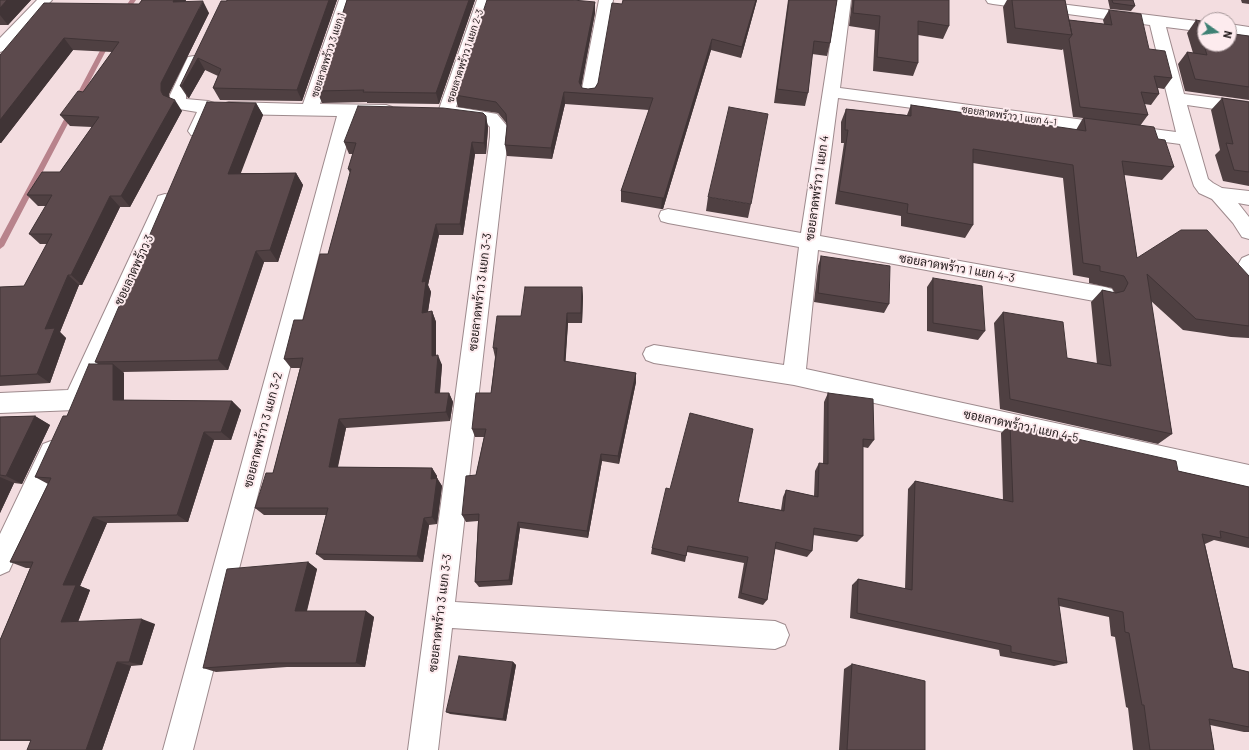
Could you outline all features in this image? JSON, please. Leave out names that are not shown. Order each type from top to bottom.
[{"type":"street","points":[[0,47],[45,0]]},
{"type":"street","name":"ซอยลาดพร้าว 3 แยก 1","points":[[310,109],[346,0]]},
{"type":"street","name":"ซอยลาดพร้าว 1 แยก 2-3","points":[[446,112],[484,0]]},
{"type":"street","points":[[589,94],[606,0]]},
{"type":"street","name":"ซอยลาดพร้าว 1 แยก 4","points":[[794,376],[809,242],[844,0]]},
{"type":"street","points":[[993,0],[1197,25]]},
{"type":"street","points":[[1157,21],[1187,139],[1200,181],[1206,188],[1219,194],[1249,198]]},
{"type":"street","points":[[1237,31],[1249,32]]},
{"type":"street","points":[[188,151],[208,107],[185,105],[178,102],[178,95],[201,48]]},
{"type":"street","name":"ซอยลาดพร้าว 1 แยก 4-1","points":[[830,92],[1187,139]]},
{"type":"street","points":[[1177,98],[1249,108]]},
{"type":"street","name":"ซอยลาดพร้าว 3 แยก 3-3","points":[[208,107],[446,112],[492,118],[498,126],[499,137],[423,750]]},
{"type":"street","name":"ซอยลาดพร้าว 3 แยก 3-2","points":[[178,750],[347,110]]},
{"type":"street","name":"ซอยลาดพร้าว 3","points":[[0,562],[171,187]]},
{"type":"street","points":[[1219,194],[1240,218],[1249,232]]},
{"type":"street","name":"ซอยลาดพร้าว 1 แยก 4-3","points":[[668,216],[1105,295]]},
{"type":"street","name":"ซอยลาดพร้าว 1 แยก 4-5","points":[[654,354],[794,376],[1249,476]]},
{"type":"street","points":[[0,403],[75,400]]},
{"type":"street","points":[[440,614],[775,635]]},
{"type":"building","points":[[0,0],[7,0],[0,8]]},
{"type":"building","points":[[142,0],[174,0],[173,2],[203,1],[161,83],[161,91],[163,95],[175,100],[121,196],[110,196],[71,275],[68,275],[45,329],[55,328],[37,374],[0,376],[0,287],[24,286],[52,234],[29,234],[52,195],[27,195],[42,172],[60,172],[99,117],[60,115],[78,91],[83,92],[119,42],[64,38],[0,120],[0,55],[44,3],[139,4]]},
{"type":"building","points":[[329,0],[297,90],[213,88],[221,69],[198,58],[182,86],[180,86],[221,1]]},
{"type":"building","points":[[347,0],[469,0],[436,93],[363,92],[364,90],[317,91]]},
{"type":"building","points":[[487,0],[573,0],[595,2],[579,82],[582,88],[588,89],[595,88],[598,83],[612,3],[622,4],[623,0],[756,0],[742,47],[712,39],[664,198],[662,198],[621,191],[653,98],[564,92],[551,148],[505,145],[507,126],[506,114],[496,102],[455,95]]},
{"type":"building","points":[[789,0],[837,0],[830,43],[814,41],[808,93],[777,89]]},
{"type":"building","points":[[854,0],[949,0],[949,26],[918,21],[918,63],[877,57],[880,16],[853,13]]},
{"type":"building","points":[[1012,0],[1065,0],[1072,35],[1015,28]]},
{"type":"building","points":[[1112,0],[1133,0],[1135,6],[1113,3]]},
{"type":"building","points":[[1109,10],[1141,14],[1149,49],[1165,51],[1172,78],[1154,76],[1159,94],[1141,92],[1148,115],[1080,107],[1069,39],[1072,35],[1069,20],[1112,25]]},
{"type":"building","points":[[1237,34],[1249,36],[1249,87],[1195,79],[1187,52],[1207,55],[1206,52],[1237,52]]},
{"type":"building","points":[[1222,98],[1249,102],[1249,172],[1234,170],[1226,143],[1233,144]]},
{"type":"building","points":[[207,102],[256,103],[228,174],[296,173],[270,250],[256,251],[218,360],[95,362]]},
{"type":"building","points":[[911,105],[1086,131],[1084,118],[1154,127],[1158,139],[1165,140],[1174,167],[1122,161],[1137,258],[1181,230],[1207,230],[1249,276],[1249,326],[1196,319],[1147,274],[1172,434],[1010,399],[1003,312],[1063,322],[1067,358],[1111,366],[1102,290],[1116,293],[1124,291],[1128,283],[1124,276],[1100,271],[1100,266],[1083,263],[1073,165],[973,149],[973,225],[907,213],[908,204],[839,191],[848,130],[845,130],[846,109],[911,116]]},
{"type":"building","points":[[358,106],[443,108],[483,113],[486,116],[484,143],[472,142],[460,224],[436,224],[422,282],[426,281],[422,313],[432,311],[432,356],[438,355],[435,393],[449,393],[446,412],[339,419],[329,467],[432,468],[431,479],[437,478],[432,517],[424,518],[417,556],[316,554],[328,508],[255,508],[266,473],[273,473],[303,358],[284,359],[294,320],[303,320],[320,254],[328,254],[351,169],[348,169],[356,143],[344,142]]},
{"type":"building","points":[[729,107],[768,114],[751,204],[708,197]]},
{"type":"building","points":[[821,256],[890,266],[889,304],[818,293]]},
{"type":"building","points":[[933,278],[982,286],[985,331],[933,323]]},
{"type":"building","points":[[525,287],[582,287],[581,313],[567,313],[564,361],[636,373],[618,456],[601,454],[587,531],[518,522],[509,580],[475,582],[479,514],[462,515],[466,476],[476,475],[486,429],[472,429],[476,393],[491,393],[497,348],[493,348],[497,316],[521,316]]},
{"type":"building","points":[[89,364],[113,364],[113,400],[232,401],[221,432],[204,432],[177,515],[93,517],[63,585],[76,585],[61,622],[142,619],[129,662],[117,662],[86,750],[27,750],[31,740],[0,740],[0,640],[33,562],[10,562],[51,478],[35,477],[63,416],[67,416]]},
{"type":"building","points":[[828,393],[873,399],[874,440],[863,439],[863,536],[814,528],[812,551],[776,542],[767,600],[741,593],[748,557],[688,546],[686,556],[652,548],[666,488],[670,489],[690,413],[753,429],[738,502],[784,511],[786,490],[818,497],[819,463],[828,464]]},
{"type":"building","points":[[35,416],[6,476],[0,475],[0,417]]},
{"type":"building","points":[[1010,424],[1176,461],[1178,471],[1249,487],[1249,538],[1220,531],[1221,538],[1202,534],[1233,668],[1249,672],[1249,727],[1209,719],[1214,750],[1150,750],[1144,705],[1142,705],[1129,633],[1125,632],[1123,612],[1058,598],[1067,663],[1011,652],[1011,646],[857,613],[858,579],[912,590],[915,481],[1013,502]]},
{"type":"building","points":[[308,562],[295,611],[366,611],[356,663],[276,663],[203,668],[227,569]]},
{"type":"building","points":[[459,656],[513,662],[503,719],[446,712]]},
{"type":"building","points":[[852,664],[925,681],[925,750],[847,750]]},
{"type":"waterway","points":[[125,12],[133,0]]},
{"type":"waterway","points":[[77,100],[107,43]]},
{"type":"waterway","points":[[0,246],[71,112]]}]
